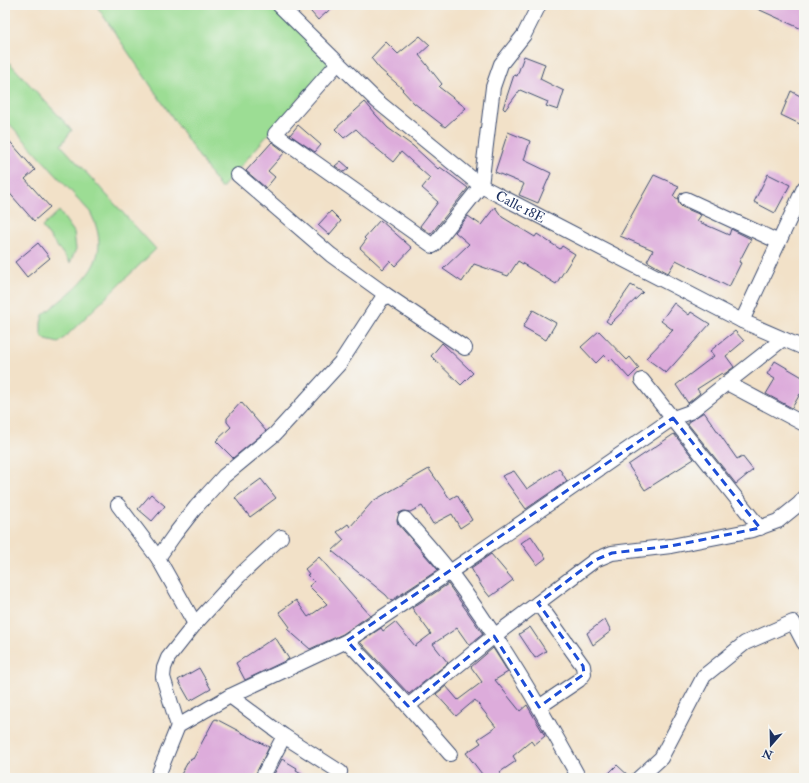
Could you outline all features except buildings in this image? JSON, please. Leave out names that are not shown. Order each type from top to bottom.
[{"type":"street","name":"Calle 18E","points":[[279,5],[377,102],[481,186],[742,321],[804,348]]},
{"type":"street","points":[[338,63],[275,134],[433,246],[481,186],[493,87],[501,64],[524,35],[539,5]]},
{"type":"street","points":[[238,175],[331,255],[385,294],[465,348]]},
{"type":"street","points":[[742,321],[804,188]]},
{"type":"street","points":[[686,199],[779,242]]},
{"type":"street","points":[[158,558],[196,507],[224,476],[275,434],[340,363],[385,294]]},
{"type":"street","points":[[157,778],[178,726],[230,696],[347,641],[450,572],[672,418],[690,412],[783,339]]},
{"type":"street","points":[[642,380],[760,528]]},
{"type":"street","points":[[727,383],[804,424]]},
{"type":"street","points":[[408,706],[494,636],[595,560],[612,553],[671,546],[760,528],[778,521],[804,498]]},
{"type":"street","points":[[118,505],[158,558],[195,624]]},
{"type":"street","points":[[405,519],[450,572],[494,636],[539,707],[579,778]]},
{"type":"street","points":[[178,726],[163,677],[164,668],[168,658],[195,624],[238,576],[280,537]]},
{"type":"street","points":[[538,603],[583,666],[584,674],[579,680],[539,707]]},
{"type":"street","points":[[639,778],[661,758],[704,676],[745,643],[792,622],[804,643]]},
{"type":"street","points":[[347,641],[408,706],[450,754]]},
{"type":"street","points":[[230,696],[284,736],[340,772],[338,778]]},
{"type":"street","points":[[262,778],[284,736]]},
{"type":"highlighted area","points":[[673,418],[760,528],[671,546],[612,553],[595,560],[538,603],[583,666],[584,674],[539,707],[494,636],[408,706],[347,641]]},
{"type":"green space","points":[[96,5],[273,5],[330,63],[221,189]]},
{"type":"green space","points":[[5,58],[72,130],[61,145],[156,249],[59,343],[46,340],[41,335],[43,315],[80,283],[89,272],[96,259],[99,246],[97,230],[90,212],[5,119]]},
{"type":"green space","points":[[59,211],[74,232],[76,249],[70,263],[42,227]]}]
